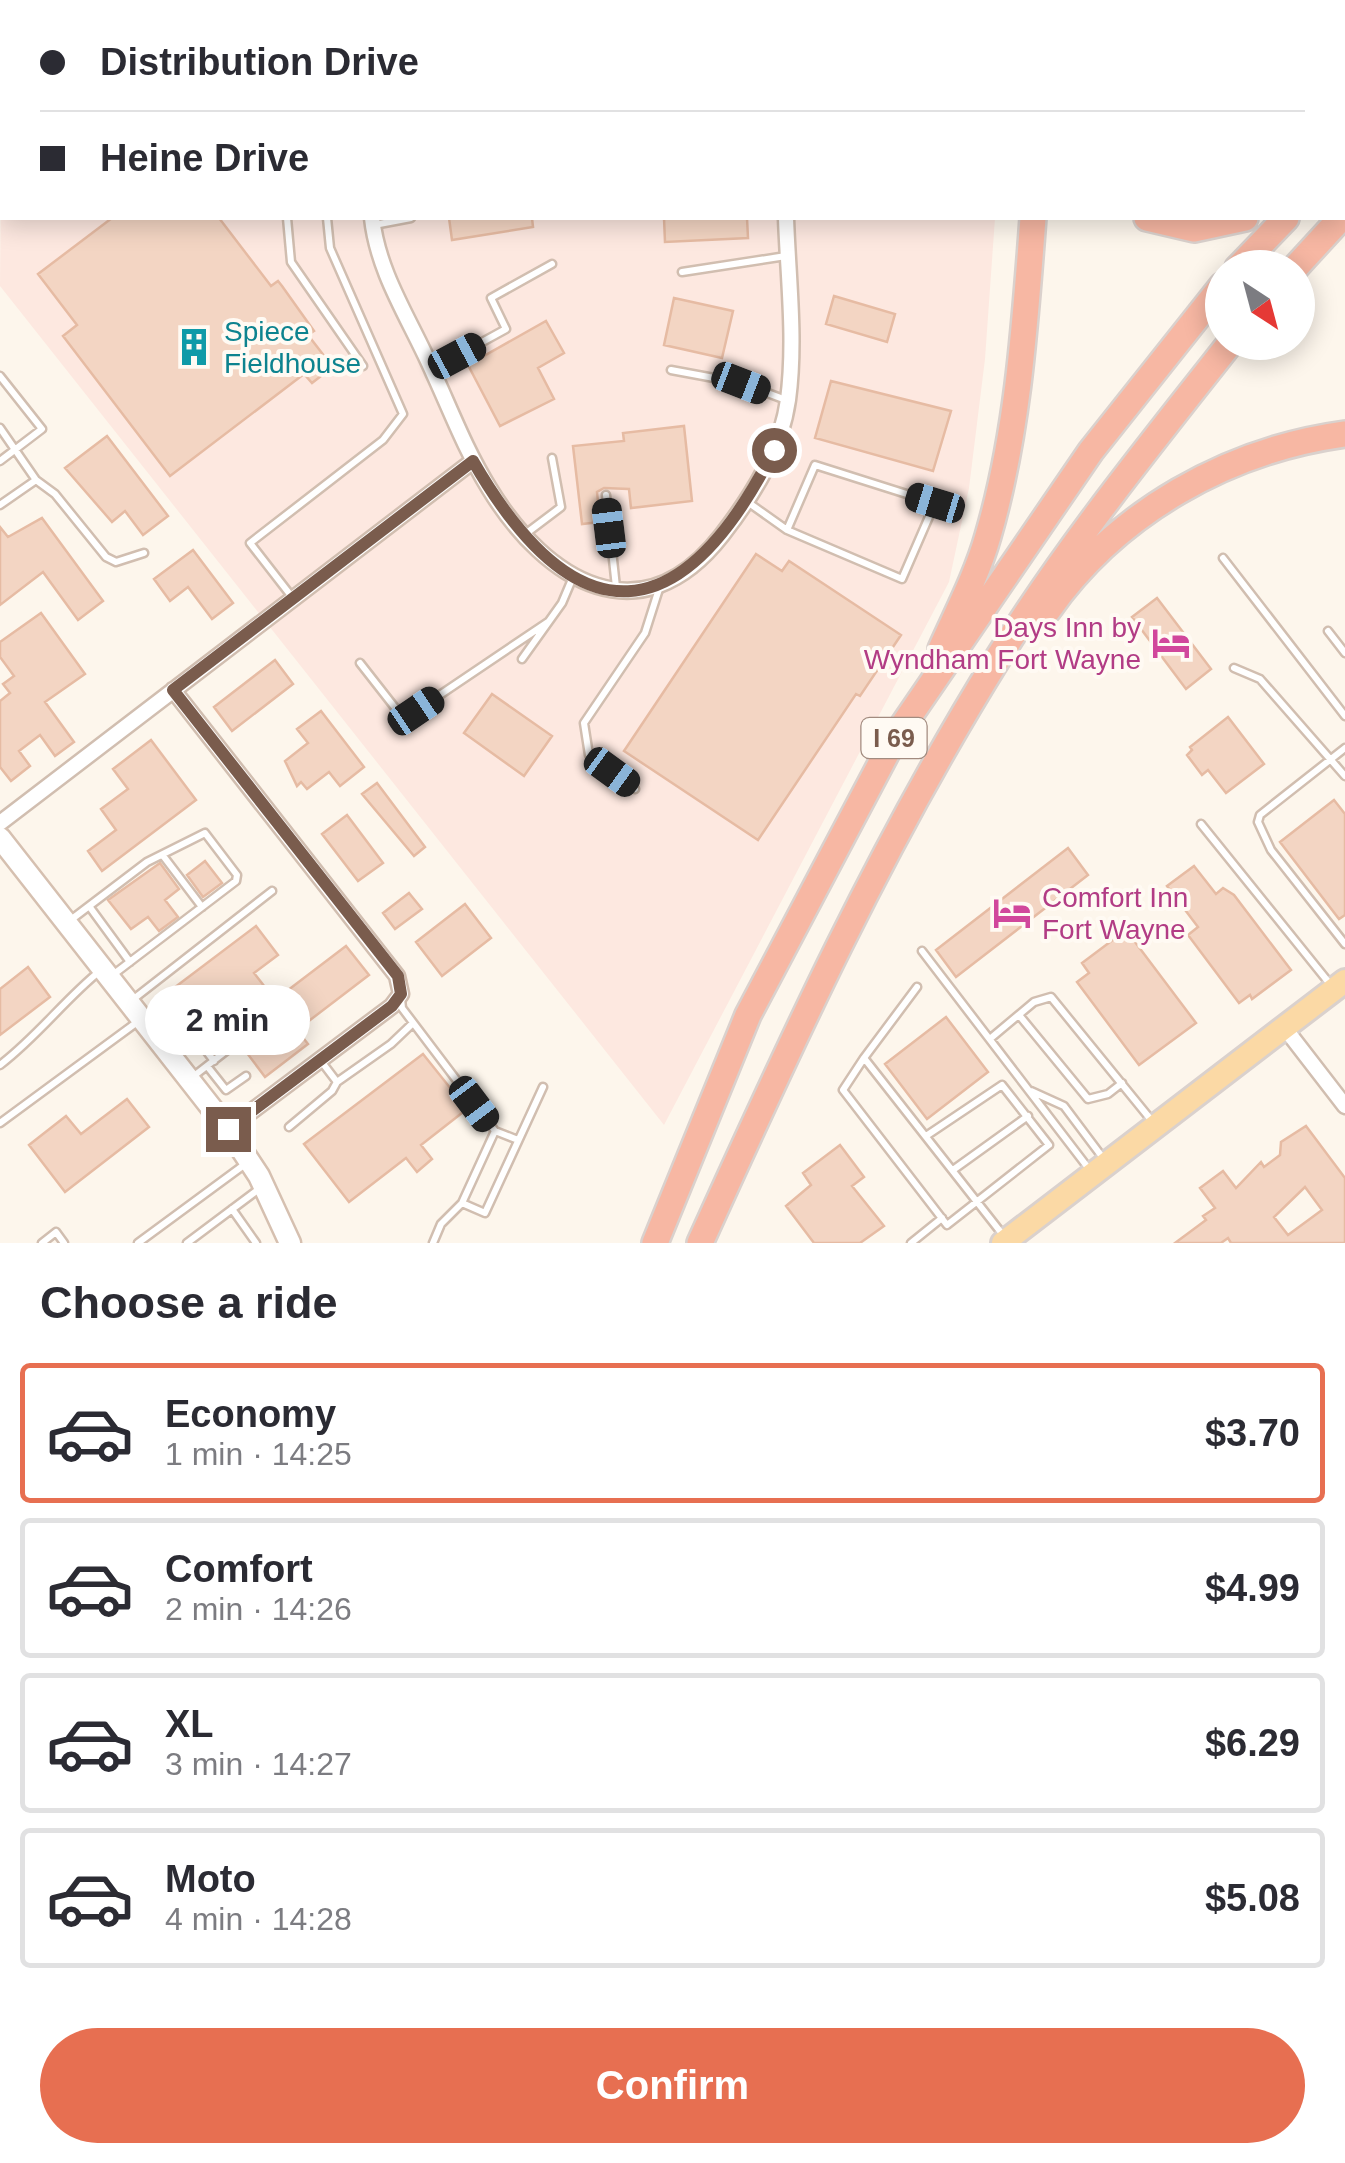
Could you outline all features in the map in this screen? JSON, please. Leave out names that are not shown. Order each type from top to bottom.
[{"type":"highway","points":[[916,706],[988,538],[1013,419],[1033,220]]},
{"type":"highway","points":[[1156,220],[1194,229],[1235,220]]},
{"type":"highway","points":[[1255,250],[1284,220]]},
{"type":"highway","points":[[1311,250],[1338,220]]},
{"type":"highway","name":"I 69","points":[[655,1243],[748,1015],[830,857],[916,706],[1091,451],[1205,307]]},
{"type":"highway","name":"I 69","points":[[700,1243],[812,994],[950,736],[1087,526],[1218,360]]},
{"type":"highway","points":[[950,736],[1056,599],[1119,532],[1190,483],[1234,462],[1345,434]]},
{"type":"main road","points":[[1005,1241],[1339,985]]},
{"type":"street","points":[[372,221],[381,263],[473,461],[523,536],[573,576],[616,594],[659,589],[706,556],[748,502],[774,450],[788,401],[791,320],[786,220]]},
{"type":"street","points":[[0,823],[473,461]]},
{"type":"street","points":[[173,690],[398,976],[401,994],[392,1006],[228,1129]]},
{"type":"street","points":[[0,838],[228,1129],[264,1185],[290,1243]]},
{"type":"street","points":[[1284,1026],[1345,1106]]},
{"type":"lane","points":[[287,220],[290,262],[363,366]]},
{"type":"lane","points":[[293,598],[250,543],[400,424],[400,404],[330,248],[327,220]]},
{"type":"lane","points":[[682,272],[787,256]]},
{"type":"lane","points":[[432,369],[506,330],[490,298],[552,264]]},
{"type":"lane","points":[[672,370],[741,383],[788,401]]},
{"type":"lane","points":[[0,376],[42,429],[0,461]]},
{"type":"lane","points":[[0,428],[36,480],[55,494],[106,556],[116,562],[144,552]]},
{"type":"lane","points":[[523,536],[561,507],[552,458]]},
{"type":"lane","points":[[748,502],[786,530],[902,579],[935,503],[815,465],[786,530]]},
{"type":"lane","points":[[0,505],[36,480]]},
{"type":"lane","points":[[606,495],[616,594]]},
{"type":"lane","points":[[1224,558],[1345,716]]},
{"type":"lane","points":[[522,658],[548,622],[573,576]]},
{"type":"lane","points":[[636,789],[589,756],[584,723],[644,633],[659,589]]},
{"type":"lane","points":[[360,663],[396,710],[416,711],[548,622]]},
{"type":"lane","points":[[1328,630],[1345,653]]},
{"type":"lane","points":[[1234,668],[1260,679],[1345,776]]},
{"type":"lane","points":[[1344,939],[1272,850],[1258,822],[1260,814],[1345,748]]},
{"type":"lane","points":[[1201,824],[1339,985]]},
{"type":"lane","points":[[0,1065],[34,1038],[72,993],[130,962],[236,882],[237,876],[205,833],[164,857],[147,862],[66,924]]},
{"type":"lane","points":[[164,857],[202,907]]},
{"type":"lane","points":[[0,1123],[272,891]]},
{"type":"lane","points":[[88,906],[130,962]]},
{"type":"lane","points":[[922,952],[1031,1090],[1100,1169]]},
{"type":"lane","points":[[917,987],[843,1090],[947,1225],[1047,1150],[1047,1141],[1005,1086],[996,1085],[926,1136]]},
{"type":"lane","points":[[401,994],[402,1008],[495,1131],[518,1140]]},
{"type":"lane","points":[[991,1038],[1034,1002],[1051,997],[1156,1126]]},
{"type":"lane","points":[[1019,1014],[1088,1099],[1108,1094],[1122,1083]]},
{"type":"lane","points":[[289,1126],[332,1091],[337,1082],[391,1044],[413,1023]]},
{"type":"lane","points":[[189,1080],[252,1030]]},
{"type":"lane","points":[[194,1035],[226,1090],[246,1076]]},
{"type":"lane","points":[[864,1058],[1005,1241]]},
{"type":"lane","points":[[320,1060],[337,1082]]},
{"type":"lane","points":[[462,1203],[485,1213],[542,1087]]},
{"type":"lane","points":[[1031,1090],[1064,1106],[1100,1169]]},
{"type":"lane","points":[[953,1170],[1028,1116]]},
{"type":"lane","points":[[433,1243],[440,1224],[462,1203],[495,1131]]},
{"type":"lane","points":[[138,1243],[249,1161]]},
{"type":"lane","points":[[187,1243],[264,1185]]},
{"type":"lane","points":[[232,1209],[256,1243]]},
{"type":"lane","points":[[911,1243],[942,1218]]},
{"type":"lane","points":[[42,1243],[56,1232],[64,1243]]},
{"type":"shaded area","points":[[1,220],[995,220],[985,359],[969,488],[949,582],[664,1125],[0,286]]},
{"type":"building","name":"Spiece Fieldhouse","points":[[109,220],[221,220],[271,286],[278,281],[314,331],[308,335],[325,357],[313,366],[321,376],[312,383],[304,374],[170,476],[63,336],[77,325],[38,274]]},
{"type":"building","points":[[449,220],[532,220],[533,227],[452,240]]},
{"type":"building","points":[[664,220],[747,220],[748,238],[665,242]]},
{"type":"building","points":[[834,296],[895,314],[887,342],[826,324]]},
{"type":"building","points":[[674,298],[733,311],[722,358],[664,345]]},
{"type":"building","points":[[546,321],[564,353],[538,368],[554,399],[500,426],[468,365]]},
{"type":"building","points":[[831,381],[951,411],[933,471],[815,438]]},
{"type":"building","points":[[684,426],[692,501],[631,508],[629,489],[604,488],[597,492],[600,522],[582,524],[573,446],[624,441],[623,433]]},
{"type":"building","points":[[107,436],[168,516],[143,535],[125,511],[112,522],[65,468]]},
{"type":"building","points":[[42,518],[103,601],[78,620],[43,572],[0,605],[0,527],[8,537]]},
{"type":"building","points":[[193,550],[233,603],[212,619],[188,587],[170,601],[154,579]]},
{"type":"building","points":[[756,554],[782,571],[789,561],[901,635],[860,696],[856,694],[758,840],[624,751]]},
{"type":"building","name":"Days Inn by Wyndham Fort Wayne","points":[[1157,598],[1211,669],[1186,689],[1132,617]]},
{"type":"building","points":[[41,613],[85,674],[45,702],[74,742],[55,756],[40,735],[19,751],[30,766],[11,781],[0,767],[0,701],[10,693],[3,684],[14,676],[0,657],[0,642]]},
{"type":"building","points":[[275,660],[293,684],[232,731],[214,707]]},
{"type":"building","points":[[492,694],[552,736],[524,776],[464,733]]},
{"type":"building","points":[[321,711],[364,767],[340,786],[329,772],[307,789],[301,782],[297,786],[285,761],[308,743],[297,729]]},
{"type":"building","points":[[1228,717],[1264,764],[1226,793],[1208,770],[1202,775],[1187,755],[1190,747]]},
{"type":"building","points":[[151,740],[196,800],[102,871],[88,851],[116,830],[101,809],[128,789],[113,769]]},
{"type":"building","points":[[377,783],[425,847],[414,856],[362,794]]},
{"type":"building","points":[[1334,800],[1345,814],[1345,915],[1339,919],[1280,842]]},
{"type":"building","points":[[347,815],[383,863],[358,881],[322,834]]},
{"type":"building","name":"Comfort Inn Fort Wayne","points":[[1068,848],[1088,875],[956,977],[936,950]]},
{"type":"building","points":[[205,861],[222,883],[203,897],[187,875]]},
{"type":"building","points":[[160,863],[179,889],[165,900],[178,917],[159,931],[148,917],[131,929],[108,900]]},
{"type":"building","points":[[1194,866],[1216,894],[1223,888],[1234,895],[1291,970],[1252,999],[1250,995],[1239,1003],[1188,935],[1198,927],[1167,886]]},
{"type":"building","points":[[409,893],[422,909],[395,929],[383,913]]},
{"type":"building","points":[[465,904],[491,938],[442,976],[416,942]]},
{"type":"building","points":[[256,926],[278,955],[254,973],[275,1000],[346,946],[369,975],[297,1030],[308,1044],[265,1077],[247,1053],[275,1032],[261,1013],[221,1043],[199,1015],[188,1023],[166,994]]},
{"type":"building","points":[[1126,930],[1196,1023],[1139,1065],[1077,982],[1089,973],[1082,963]]},
{"type":"building","points":[[28,967],[50,997],[0,1035],[0,989]]},
{"type":"building","points":[[946,1017],[988,1072],[927,1119],[885,1064]]},
{"type":"building","points":[[423,1054],[467,1109],[421,1145],[432,1159],[417,1172],[406,1158],[349,1202],[304,1144]]},
{"type":"building","points":[[127,1099],[149,1127],[65,1192],[29,1145],[66,1116],[81,1134]]},
{"type":"building","points":[[1306,1126],[1345,1178],[1345,1243],[1231,1243],[1228,1238],[1221,1243],[1175,1243],[1206,1220],[1203,1216],[1215,1208],[1200,1188],[1223,1171],[1236,1188],[1261,1162],[1264,1167],[1280,1155],[1281,1142]],"holes":[[[1305,1187],[1322,1210],[1288,1235],[1274,1217]]]},
{"type":"building","points":[[840,1145],[864,1177],[852,1186],[884,1226],[860,1243],[814,1243],[786,1206],[811,1185],[803,1173]]},
{"type":"place","name":"Spiece Fieldhouse","points":[[194,347]]},
{"type":"place","name":"Days Inn by Wyndham Fort Wayne","points":[[1171,643]]},
{"type":"place","name":"Comfort Inn Fort Wayne","points":[[1012,913]]},
{"type":"route","points":[[228,1129],[392,1006],[401,994],[398,976],[173,690],[473,461],[523,536],[573,576],[616,594],[659,589],[706,556],[748,502],[774,450]]}]
